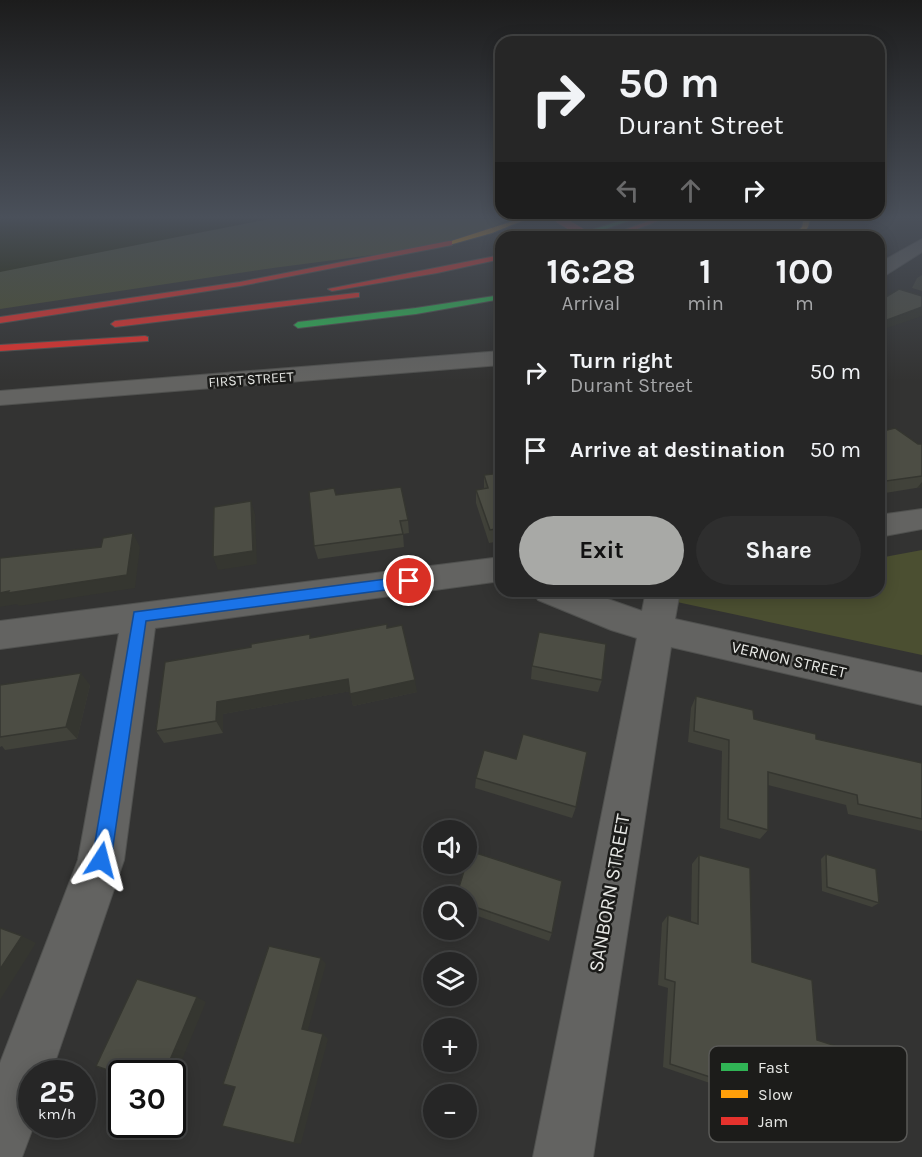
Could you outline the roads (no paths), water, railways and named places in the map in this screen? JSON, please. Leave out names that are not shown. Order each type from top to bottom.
[{"type":"main road","points":[[0,320],[297,273]]},
{"type":"main road","points":[[0,326],[324,290],[425,273]]},
{"type":"main road","points":[[106,325],[338,297],[472,273]]},
{"type":"main road","points":[[288,326],[416,311],[495,298]]},
{"type":"main road","points":[[0,336],[47,331]]},
{"type":"main road","points":[[0,348],[156,338]]},
{"type":"street","name":"FIRST STREET","points":[[0,398],[347,372],[495,358]]},
{"type":"street","points":[[885,525],[922,519]]},
{"type":"street","points":[[0,635],[495,571]]},
{"type":"street","name":"VERNON STREET","points":[[565,597],[622,620],[660,610],[922,689]]},
{"type":"street","name":"SANBORN STREET","points":[[563,1157],[660,610]]},
{"type":"street","points":[[0,1139],[101,860],[140,616]]}]
